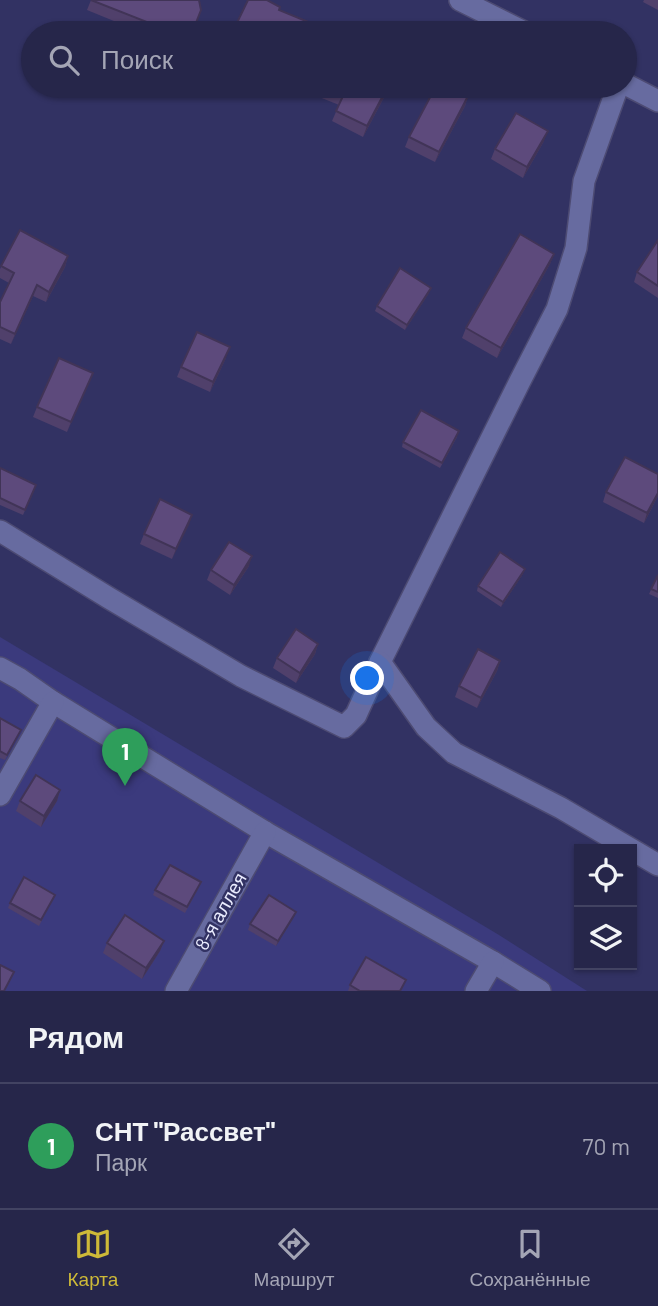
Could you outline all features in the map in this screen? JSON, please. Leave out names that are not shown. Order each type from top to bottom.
[{"type":"street","points":[[460,0],[502,21]]},
{"type":"street","points":[[637,90],[658,101]]},
{"type":"street","points":[[0,531],[241,676],[344,727],[356,715],[557,309],[576,248],[584,181],[614,98]]},
{"type":"street","points":[[380,662],[426,727],[454,754],[561,808],[658,865]]},
{"type":"street","points":[[0,668],[265,832],[540,991]]},
{"type":"street","points":[[0,795],[53,702]]},
{"type":"street","name":"8-я аллея","points":[[176,991],[265,832]]},
{"type":"street","points":[[476,991],[493,962]]},
{"type":"shaded area","points":[[0,637],[499,935],[587,991],[0,991]]},
{"type":"building","points":[[91,0],[199,0],[201,10],[197,21],[144,21]]},
{"type":"building","points":[[248,0],[267,0],[280,7],[279,10],[306,21],[238,21]]},
{"type":"building","points":[[342,98],[382,98],[367,126],[336,111]]},
{"type":"building","points":[[430,98],[467,98],[439,152],[409,137]]},
{"type":"building","points":[[516,113],[548,131],[527,167],[495,149]]},
{"type":"building","points":[[20,230],[68,256],[49,292],[37,285],[15,334],[0,327],[0,302],[14,273],[1,266]]},
{"type":"building","points":[[520,234],[554,254],[501,348],[466,328]]},
{"type":"building","points":[[658,240],[658,286],[637,272]]},
{"type":"building","points":[[400,268],[431,288],[407,325],[377,306]]},
{"type":"building","points":[[197,332],[230,347],[213,382],[181,367]]},
{"type":"building","points":[[59,358],[93,373],[71,422],[37,407]]},
{"type":"building","points":[[421,410],[459,431],[442,463],[403,442]]},
{"type":"building","points":[[625,457],[658,474],[658,493],[647,513],[606,492]]},
{"type":"building","points":[[0,468],[36,485],[25,510],[0,498]]},
{"type":"building","points":[[160,499],[192,515],[176,549],[144,534]]},
{"type":"building","points":[[229,542],[252,556],[234,585],[211,570]]},
{"type":"building","points":[[500,552],[525,569],[503,602],[478,586]]},
{"type":"building","points":[[658,575],[658,592],[651,589]]},
{"type":"building","points":[[296,629],[318,644],[300,673],[277,658]]},
{"type":"building","points":[[478,649],[500,661],[481,698],[459,686]]},
{"type":"building","points":[[0,718],[21,730],[7,755],[0,751]]},
{"type":"building","points":[[36,775],[60,790],[44,816],[20,801]]},
{"type":"building","points":[[170,865],[201,882],[187,907],[155,890]]},
{"type":"building","points":[[24,877],[55,895],[41,920],[10,903]]},
{"type":"building","points":[[269,895],[296,912],[278,941],[250,924]]},
{"type":"building","points":[[125,915],[164,941],[146,968],[107,943]]},
{"type":"building","points":[[366,957],[406,980],[400,991],[360,991],[350,985]]},
{"type":"building","points":[[0,965],[14,972],[4,991],[0,991]]},
{"type":"place","name":"СНТ \"Рассвет\"","points":[[125,786]]}]
